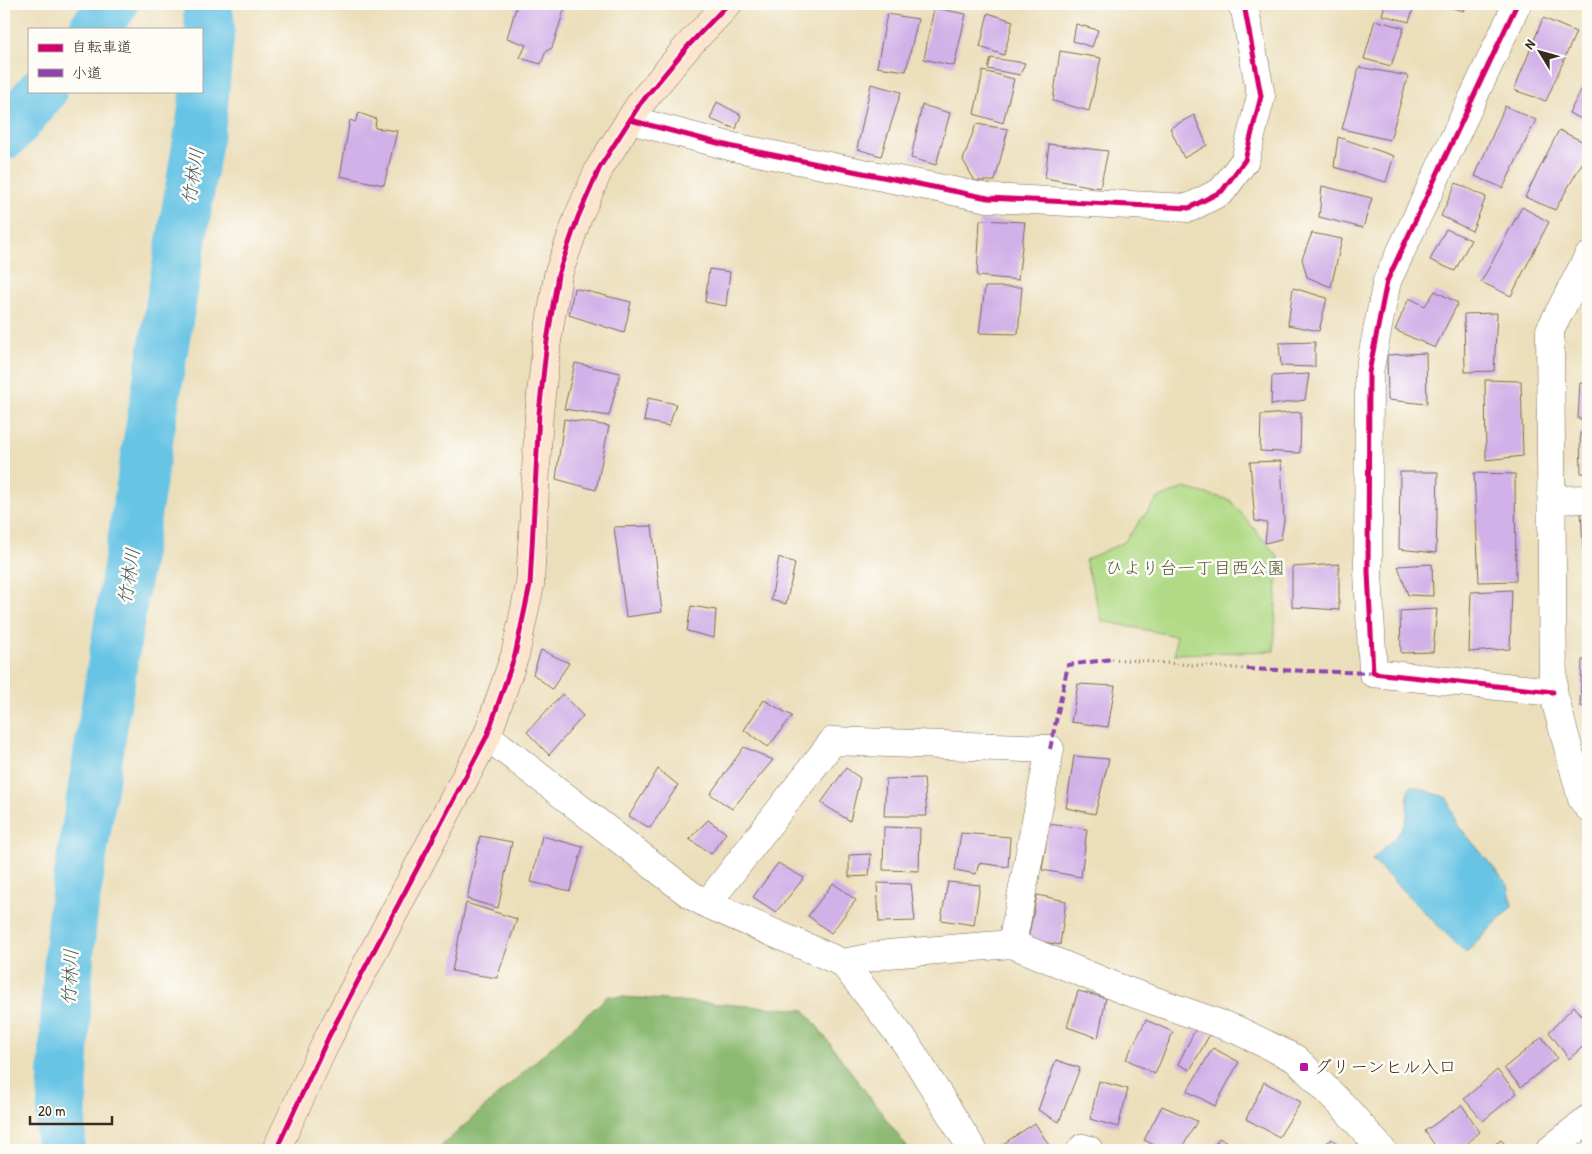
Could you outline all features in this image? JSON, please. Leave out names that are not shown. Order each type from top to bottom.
[{"type":"street","points":[[276,1150],[329,1036],[487,736],[515,655],[530,585],[539,413],[547,341],[558,275],[578,217],[600,167],[640,104],[688,46],[728,4]]},
{"type":"street","points":[[630,120],[733,147],[988,198],[1189,208],[1222,191],[1246,160],[1261,96],[1245,10],[1240,4]]},
{"type":"street","points":[[1517,4],[1387,281],[1370,372],[1368,572],[1373,672],[1554,692]]},
{"type":"street","points":[[1588,257],[1550,330],[1554,692],[1582,799],[1588,807]]},
{"type":"street","points":[[1552,500],[1588,499]]},
{"type":"street","points":[[487,736],[691,895],[707,904],[843,963],[906,1043],[973,1150]]},
{"type":"street","points":[[707,904],[833,741],[1050,749],[1012,944]]},
{"type":"street","points":[[843,963],[888,954],[1012,944],[1124,990],[1238,1030],[1296,1059],[1346,1109],[1382,1150]]},
{"type":"street","points":[[1550,1150],[1588,1119]]},
{"type":"street","points":[[1081,1150],[1083,1148],[1089,1150]]},
{"type":"path","points":[[1112,659],[1247,669]]},
{"type":"green space","name":"ひより台一丁目西公園","points":[[1184,488],[1230,500],[1278,557],[1274,651],[1175,654],[1176,636],[1102,621],[1085,560],[1124,542],[1157,499]]},
{"type":"green space","points":[[608,996],[805,1010],[909,1150],[437,1150]]},
{"type":"water","points":[[1412,786],[1448,798],[1456,823],[1508,885],[1512,906],[1466,953],[1372,860],[1400,832],[1407,817],[1408,790]]},
{"type":"building","points":[[517,4],[566,4],[552,48],[546,51],[541,64],[520,58],[526,45],[507,38]]},
{"type":"building","points":[[882,4],[894,4],[892,9],[882,6]]},
{"type":"building","points":[[1385,4],[1415,4],[1409,22],[1382,15]]},
{"type":"building","points":[[1450,4],[1467,4],[1464,11],[1449,7]]},
{"type":"building","points":[[934,8],[966,14],[954,66],[924,59]]},
{"type":"building","points":[[988,13],[1013,21],[1004,55],[980,47]]},
{"type":"building","points":[[887,14],[918,19],[906,71],[877,67]]},
{"type":"building","points":[[1543,18],[1576,32],[1546,101],[1514,90]]},
{"type":"building","points":[[1375,20],[1404,28],[1391,66],[1364,59]]},
{"type":"building","points":[[1076,24],[1098,30],[1092,47],[1073,41]]},
{"type":"building","points":[[1060,51],[1101,58],[1089,111],[1053,101]]},
{"type":"building","points":[[991,58],[1025,63],[1020,75],[988,69]]},
{"type":"building","points":[[1359,67],[1408,76],[1390,140],[1342,129]]},
{"type":"building","points":[[983,71],[1014,79],[1003,123],[974,114]]},
{"type":"building","points":[[1588,77],[1588,122],[1569,113]]},
{"type":"building","points":[[871,84],[901,92],[881,156],[857,149]]},
{"type":"building","points":[[717,102],[741,115],[736,129],[710,119]]},
{"type":"building","points":[[922,105],[950,113],[936,165],[911,158]]},
{"type":"building","points":[[1505,106],[1536,120],[1503,188],[1475,176]]},
{"type":"building","points":[[359,113],[376,119],[375,128],[397,131],[384,185],[340,176],[350,120],[355,122]]},
{"type":"building","points":[[1194,115],[1207,145],[1184,158],[1170,128]]},
{"type":"building","points":[[976,124],[1008,129],[995,181],[975,181],[963,160]]},
{"type":"building","points":[[1559,130],[1588,144],[1588,153],[1555,210],[1525,197]]},
{"type":"building","points":[[1338,137],[1394,156],[1386,182],[1334,167]]},
{"type":"building","points":[[1049,144],[1108,151],[1100,188],[1045,178]]},
{"type":"building","points":[[1456,183],[1486,197],[1472,231],[1441,216]]},
{"type":"building","points":[[1322,186],[1372,198],[1363,228],[1319,217]]},
{"type":"building","points":[[1522,207],[1549,222],[1511,296],[1481,282]]},
{"type":"building","points":[[980,220],[1025,222],[1018,280],[977,276]]},
{"type":"building","points":[[1446,229],[1471,240],[1455,271],[1430,260]]},
{"type":"building","points":[[1312,233],[1342,239],[1331,287],[1307,277],[1302,259]]},
{"type":"building","points":[[709,269],[730,272],[726,306],[705,302]]},
{"type":"building","points":[[985,287],[1022,287],[1018,334],[979,333]]},
{"type":"building","points":[[574,288],[631,302],[624,333],[569,315]]},
{"type":"building","points":[[1293,288],[1327,298],[1319,331],[1288,325]]},
{"type":"building","points":[[1435,291],[1458,303],[1435,348],[1395,330],[1409,298],[1425,306]]},
{"type":"building","points":[[1497,313],[1494,371],[1465,372],[1464,314]]},
{"type":"building","points":[[1315,342],[1315,367],[1281,366],[1279,343]]},
{"type":"building","points":[[1426,353],[1427,404],[1388,400],[1387,355]]},
{"type":"building","points":[[575,363],[620,373],[609,416],[564,409]]},
{"type":"building","points":[[1309,374],[1305,400],[1271,405],[1272,376]]},
{"type":"building","points":[[1485,380],[1521,381],[1523,456],[1486,460]]},
{"type":"building","points":[[1580,383],[1588,384],[1588,419],[1578,419]]},
{"type":"building","points":[[648,398],[676,404],[669,426],[644,421]]},
{"type":"building","points":[[1301,412],[1300,453],[1260,451],[1261,415]]},
{"type":"building","points":[[564,419],[609,426],[596,490],[556,479]]},
{"type":"building","points":[[1580,433],[1588,433],[1588,473],[1581,473]]},
{"type":"building","points":[[1281,461],[1284,520],[1281,539],[1265,543],[1267,523],[1255,521],[1250,462]]},
{"type":"building","points":[[1400,472],[1438,472],[1436,553],[1399,549]]},
{"type":"building","points":[[1474,473],[1515,474],[1516,581],[1479,582]]},
{"type":"building","points":[[1581,511],[1588,511],[1588,548],[1583,548]]},
{"type":"building","points":[[652,526],[662,612],[626,617],[614,527]]},
{"type":"building","points":[[779,557],[795,564],[786,604],[771,600]]},
{"type":"building","points":[[1339,564],[1339,610],[1292,607],[1292,567]]},
{"type":"building","points":[[1432,564],[1433,596],[1408,595],[1398,566]]},
{"type":"building","points":[[1512,590],[1510,649],[1469,652],[1471,592]]},
{"type":"building","points":[[691,606],[716,610],[714,638],[687,631]]},
{"type":"building","points":[[1437,609],[1433,652],[1401,653],[1400,611]]},
{"type":"building","points":[[1585,610],[1588,610],[1588,649],[1586,649]]},
{"type":"building","points":[[541,650],[569,663],[552,689],[533,674]]},
{"type":"building","points":[[1582,660],[1588,660],[1588,706],[1580,706]]},
{"type":"building","points":[[1078,684],[1115,686],[1108,727],[1071,722]]},
{"type":"building","points":[[562,694],[583,716],[549,755],[527,732]]},
{"type":"building","points":[[764,700],[792,716],[768,747],[744,730]]},
{"type":"building","points":[[744,747],[773,760],[732,809],[710,794]]},
{"type":"building","points":[[1074,756],[1109,759],[1095,814],[1066,808]]},
{"type":"building","points":[[846,768],[860,778],[850,821],[821,803]]},
{"type":"building","points":[[658,769],[678,785],[650,828],[629,816]]},
{"type":"building","points":[[924,778],[927,816],[884,816],[886,779]]},
{"type":"building","points":[[708,820],[726,833],[711,854],[689,839]]},
{"type":"building","points":[[1049,824],[1087,829],[1081,877],[1042,870]]},
{"type":"building","points":[[884,827],[920,828],[919,871],[883,870]]},
{"type":"building","points":[[961,833],[1010,837],[1008,867],[979,863],[976,874],[955,870]]},
{"type":"building","points":[[480,836],[512,842],[498,908],[467,899]]},
{"type":"building","points":[[542,836],[583,847],[570,891],[531,882]]},
{"type":"building","points":[[871,854],[869,876],[849,877],[849,855]]},
{"type":"building","points":[[778,863],[804,878],[776,912],[753,897]]},
{"type":"building","points":[[948,882],[980,885],[974,925],[941,920]]},
{"type":"building","points":[[833,883],[856,900],[831,933],[808,916]]},
{"type":"building","points":[[877,883],[911,884],[915,921],[879,922]]},
{"type":"building","points":[[1037,895],[1066,901],[1060,945],[1028,939]]},
{"type":"building","points":[[466,903],[517,919],[497,978],[452,971]]},
{"type":"building","points":[[1078,991],[1106,998],[1098,1038],[1067,1027]]},
{"type":"building","points":[[1574,1006],[1588,1023],[1588,1042],[1569,1059],[1549,1032]]},
{"type":"building","points":[[1146,1020],[1173,1032],[1155,1074],[1126,1059]]},
{"type":"building","points":[[1196,1028],[1210,1034],[1190,1070],[1178,1064]]},
{"type":"building","points":[[1542,1037],[1557,1058],[1521,1087],[1504,1068]]},
{"type":"building","points":[[1213,1048],[1239,1062],[1215,1106],[1187,1091]]},
{"type":"building","points":[[1056,1060],[1080,1068],[1059,1122],[1038,1110]]},
{"type":"building","points":[[1497,1070],[1517,1093],[1483,1121],[1464,1099]]},
{"type":"building","points":[[1099,1081],[1128,1089],[1118,1127],[1090,1119]]},
{"type":"building","points":[[1264,1082],[1301,1102],[1279,1137],[1246,1119]]},
{"type":"building","points":[[1462,1105],[1480,1132],[1460,1150],[1438,1150],[1425,1131]]},
{"type":"building","points":[[1162,1106],[1197,1121],[1181,1150],[1164,1150],[1144,1140]]},
{"type":"building","points":[[1035,1123],[1052,1150],[998,1150],[997,1148]]},
{"type":"building","points":[[1219,1138],[1244,1150],[1212,1150]]},
{"type":"building","points":[[1332,1139],[1342,1150],[1317,1150]]},
{"type":"building","points":[[1501,1140],[1511,1150],[1487,1150]]},
{"type":"waterway","points":[[95,28],[113,4]]},
{"type":"waterway","name":"竹林川","points":[[60,1150],[67,984],[72,919],[202,116],[210,27],[207,4]]},
{"type":"waterway","points":[[4,135],[41,92]]},
{"type":"marked path","points":[[1050,749],[1068,665],[1112,659]]},
{"type":"marked path","points":[[1247,669],[1373,673]]},
{"type":"cycle path","points":[[276,1150],[329,1036],[487,736],[515,655],[530,585],[539,413],[547,341],[558,275],[578,217],[600,167],[640,104],[688,46],[728,4]]},
{"type":"cycle path","points":[[630,120],[733,147],[988,198],[1189,208],[1222,191],[1245,160],[1261,96],[1245,10],[1241,4]]},
{"type":"cycle path","points":[[1517,4],[1387,281],[1369,372],[1368,572],[1373,673],[1553,692]]},
{"type":"place","name":"グリーンヒル入口","points":[[1304,1067]]}]
